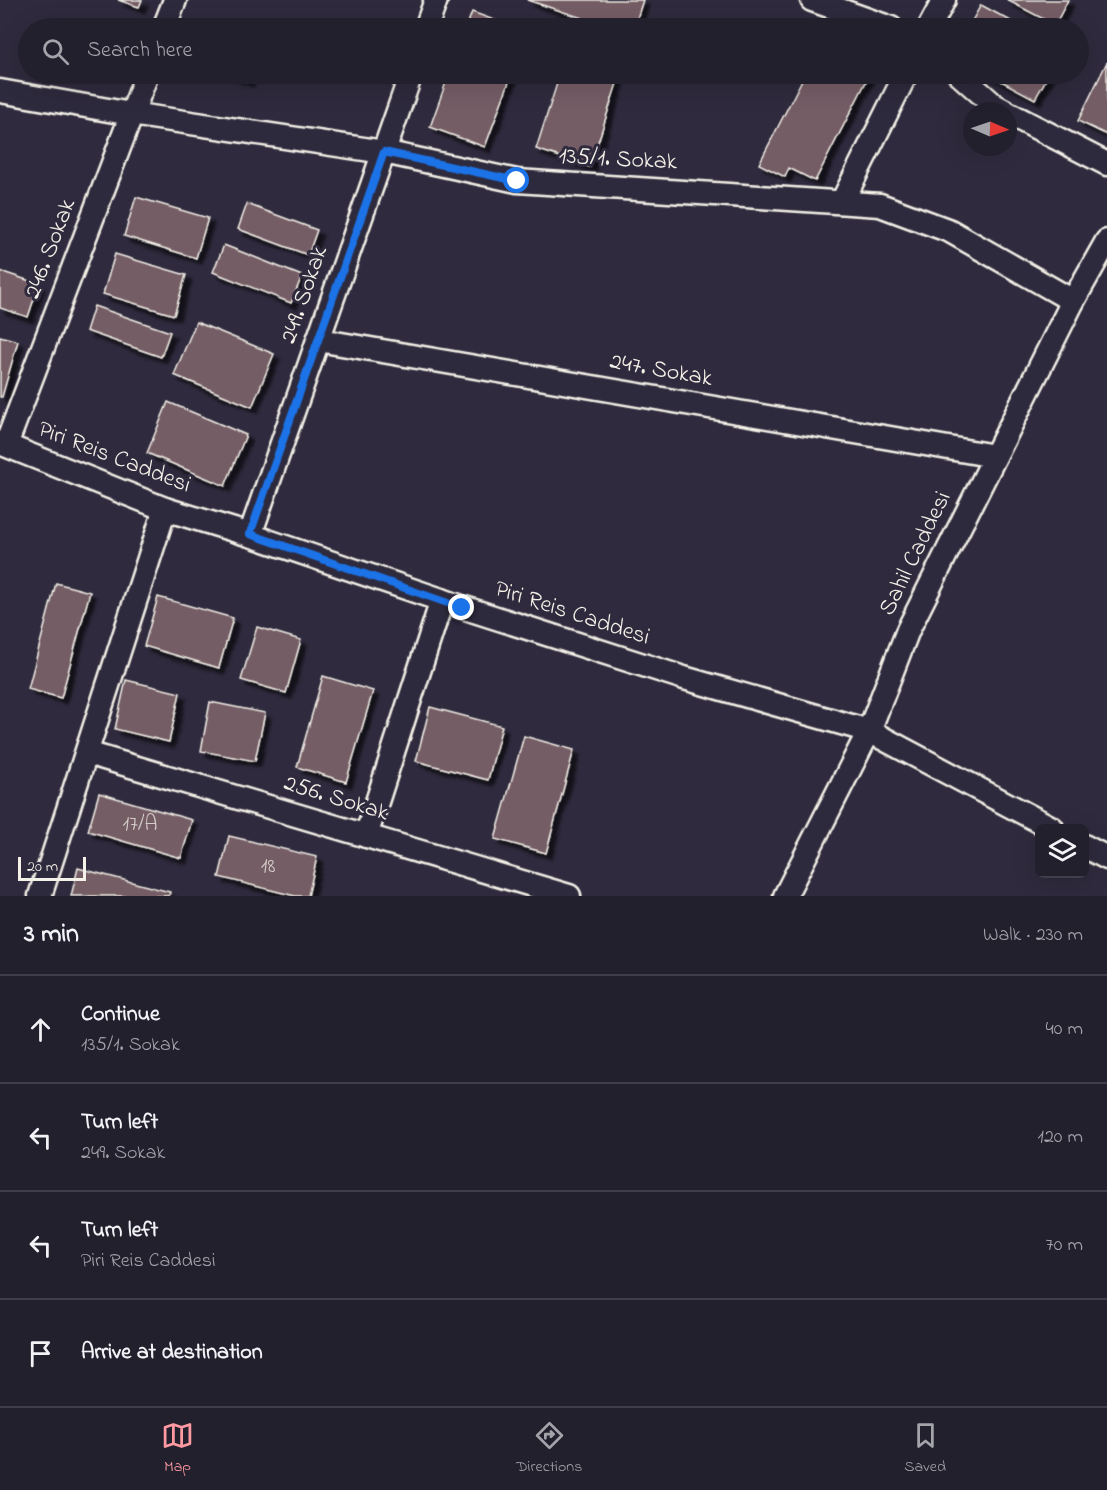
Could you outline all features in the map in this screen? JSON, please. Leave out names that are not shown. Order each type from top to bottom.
[{"type":"street","points":[[168,18],[175,0]]},
{"type":"street","points":[[430,18],[436,0]]},
{"type":"street","points":[[812,0],[863,18]]},
{"type":"street","points":[[934,18],[944,0]]},
{"type":"street","name":"246. Sokak","points":[[3,444],[143,84]]},
{"type":"street","name":"249. Sokak","points":[[250,534],[408,84]]},
{"type":"street","points":[[842,202],[901,84]]},
{"type":"street","points":[[970,84],[991,102]]},
{"type":"street","name":"135/1. Sokak","points":[[0,91],[131,114],[384,152],[517,181],[880,205],[950,231],[1073,301]]},
{"type":"street","points":[[1017,117],[1107,164]]},
{"type":"street","name":"Sahil Caddesi","points":[[785,896],[869,731],[908,630],[1073,301],[1107,242]]},
{"type":"street","name":"247. Sokak","points":[[318,340],[995,456]]},
{"type":"street","name":"Piri Reis Caddesi","points":[[3,444],[165,509],[250,534],[442,600],[684,678],[869,731],[1044,824]]},
{"type":"street","points":[[40,896],[165,509]]},
{"type":"street","points":[[366,836],[442,600]]},
{"type":"street","name":"256. Sokak","points":[[87,753],[569,896]]},
{"type":"street","points":[[1089,849],[1107,858]]},
{"type":"building","points":[[118,0],[142,0],[139,7]]},
{"type":"building","points":[[527,0],[643,0],[637,18],[582,18]]},
{"type":"building","points":[[1007,0],[1068,0],[1059,18],[1042,18]]},
{"type":"building","points":[[981,5],[1005,18],[974,18]]},
{"type":"building","points":[[472,12],[488,18],[470,18]]},
{"type":"building","points":[[1107,62],[1107,135],[1078,121]]},
{"type":"building","points":[[445,84],[508,84],[485,147],[430,127]]},
{"type":"building","points":[[557,84],[617,84],[590,167],[536,149]]},
{"type":"building","points":[[800,84],[865,84],[815,181],[789,168],[785,177],[759,164]]},
{"type":"building","points":[[1007,84],[1043,84],[1035,99]]},
{"type":"building","points":[[136,197],[208,218],[196,258],[124,236]]},
{"type":"building","points":[[247,204],[317,230],[308,255],[238,229]]},
{"type":"building","points":[[224,245],[302,276],[291,303],[213,272]]},
{"type":"building","points":[[115,254],[186,275],[174,315],[103,294]]},
{"type":"building","points":[[0,271],[39,284],[28,317],[0,308]]},
{"type":"building","points":[[94,306],[170,332],[161,357],[86,331]]},
{"type":"building","points":[[196,322],[274,354],[252,407],[174,375]]},
{"type":"building","points":[[0,336],[18,341],[2,397],[0,397]]},
{"type":"building","points":[[168,402],[246,435],[225,486],[147,453]]},
{"type":"building","points":[[56,583],[90,592],[61,698],[28,689]]},
{"type":"building","points":[[158,597],[233,618],[219,668],[144,646]]},
{"type":"building","points":[[257,627],[301,640],[286,693],[241,680]]},
{"type":"building","points":[[323,676],[373,691],[346,782],[297,767]]},
{"type":"building","points":[[126,680],[180,693],[169,742],[115,729]]},
{"type":"building","points":[[210,702],[265,713],[255,761],[201,751]]},
{"type":"building","points":[[430,707],[502,726],[488,780],[416,761]]},
{"type":"building","points":[[524,736],[574,750],[546,853],[495,839]]},
{"type":"building","points":[[99,793],[192,820],[181,858],[88,831]]},
{"type":"building","points":[[229,836],[317,857],[308,896],[295,896],[219,877]]},
{"type":"building","points":[[78,868],[170,892],[169,896],[71,896]]},
{"type":"route","points":[[462,608],[250,534],[384,152],[517,181]]}]
